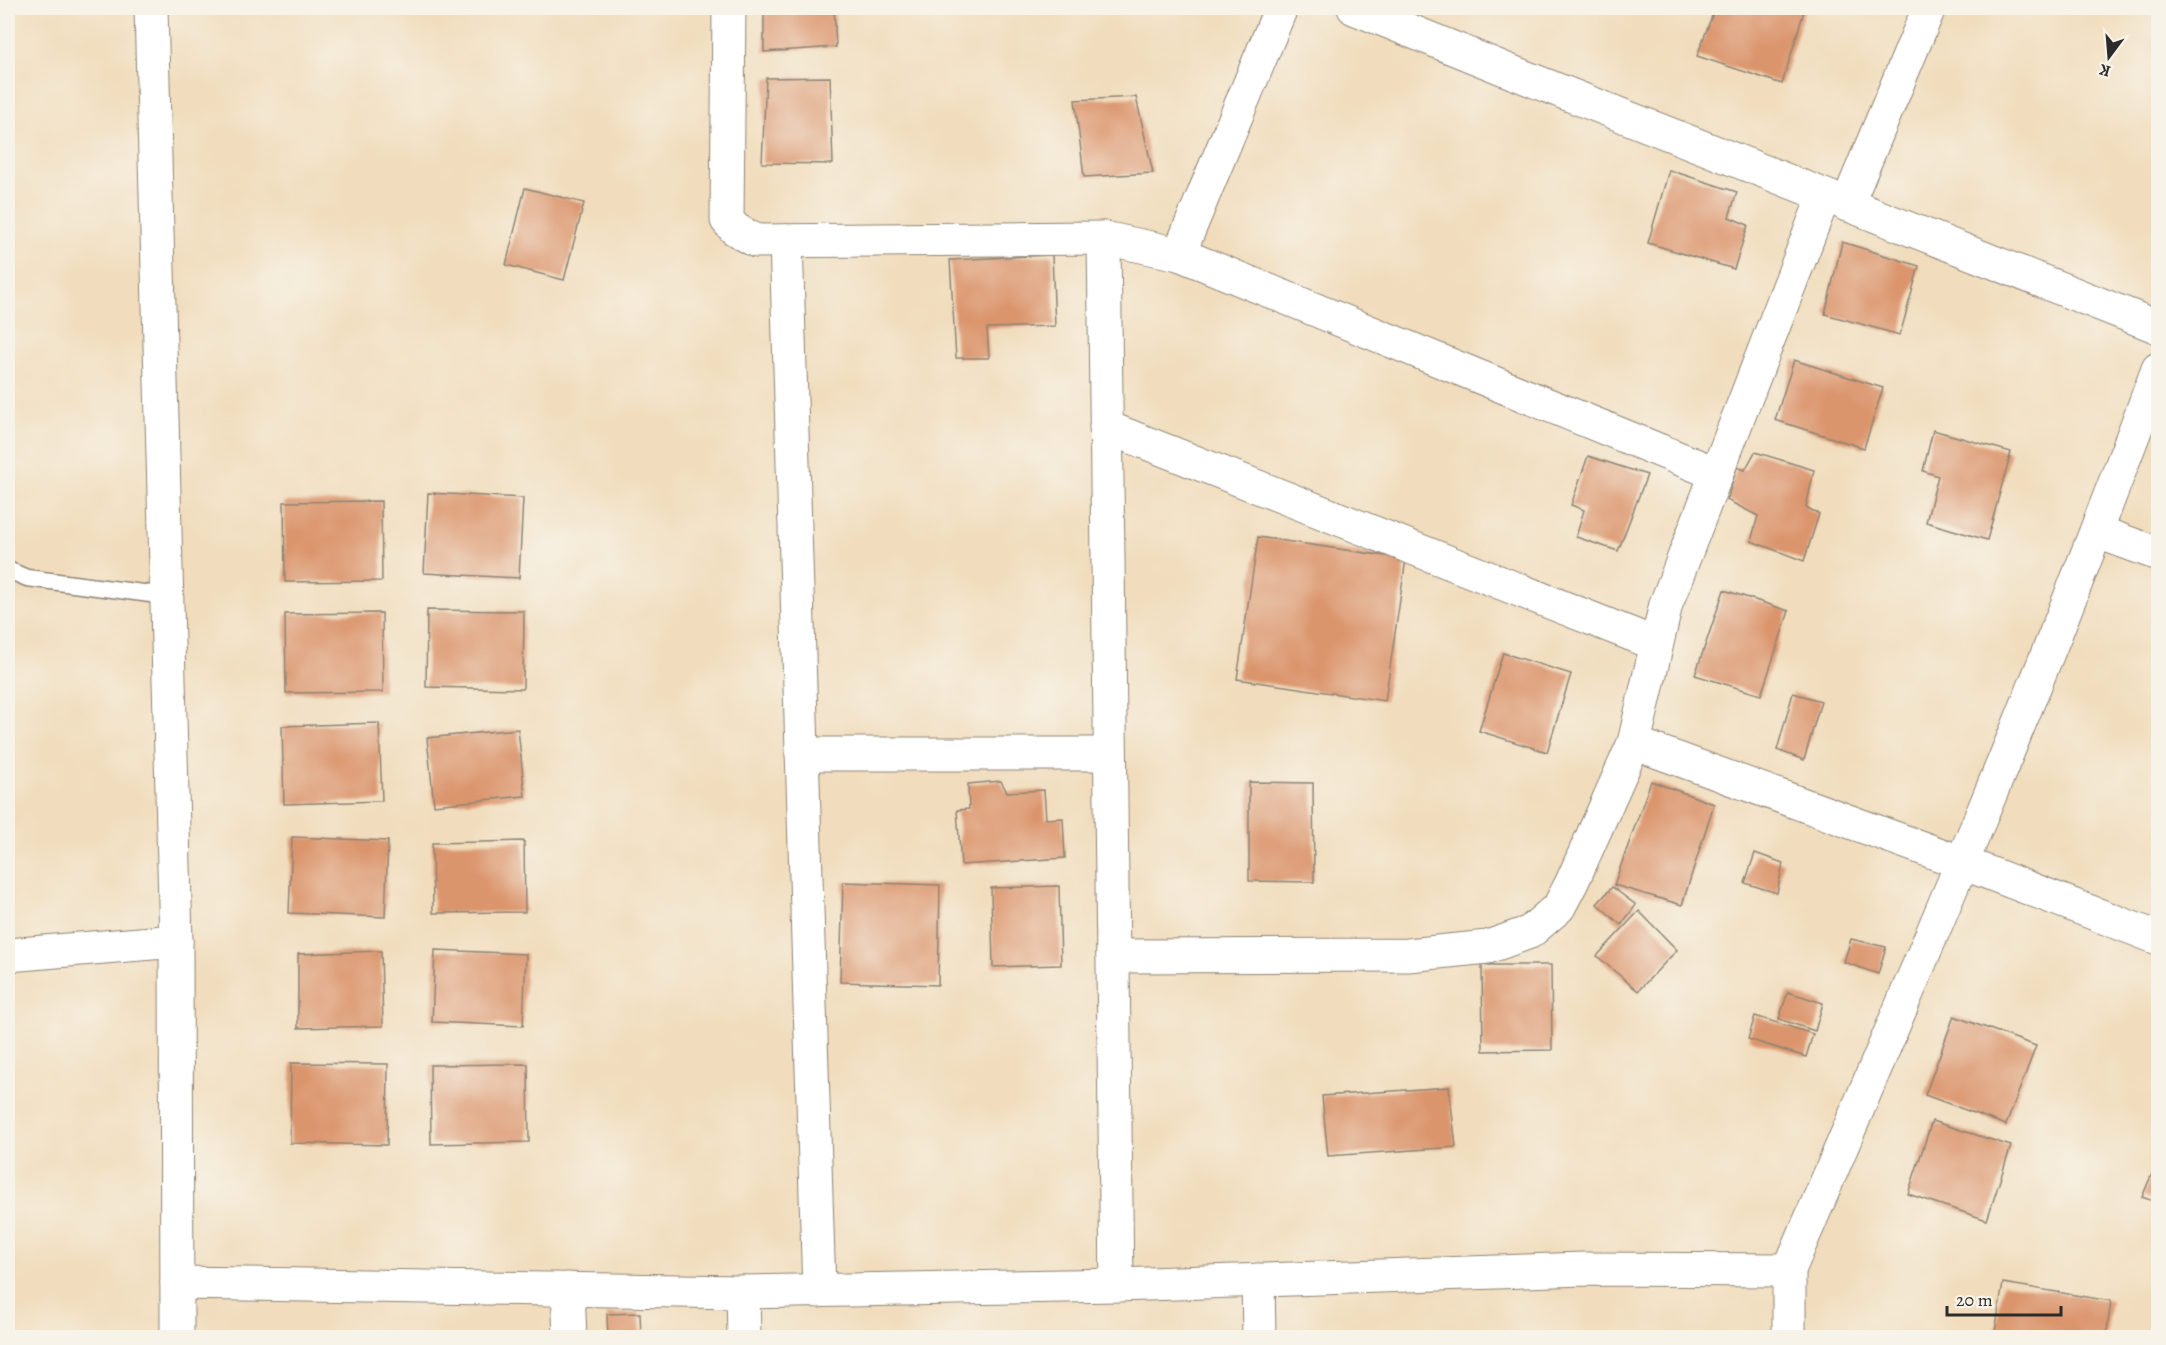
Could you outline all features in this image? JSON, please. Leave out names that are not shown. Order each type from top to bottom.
[{"type":"street","points":[[151,8],[176,941],[177,1338]]},
{"type":"street","points":[[729,8],[727,220],[735,229],[756,241],[1104,238],[1179,254],[1717,474]]},
{"type":"street","points":[[1179,254],[1281,8]]},
{"type":"street","points":[[1354,8],[1522,77],[2158,327]]},
{"type":"street","points":[[1113,957],[1408,955],[1488,947],[1530,932],[1559,907],[1634,743],[1666,604],[1717,474],[1836,200],[1929,8]]},
{"type":"street","points":[[1104,238],[1117,1285]]},
{"type":"street","points":[[786,241],[819,1291]]},
{"type":"street","points":[[1789,1338],[1789,1270],[1963,863],[2098,532],[2158,369]]},
{"type":"street","points":[[1106,427],[1656,644]]},
{"type":"street","points":[[2098,532],[2158,554]]},
{"type":"street","points":[[1634,743],[1963,863],[2158,938]]},
{"type":"street","points":[[802,754],[1110,754]]},
{"type":"street","points":[[8,955],[176,941]]},
{"type":"street","points":[[177,1283],[743,1292],[1117,1285],[1584,1269],[1789,1270]]},
{"type":"street","points":[[1258,1280],[1259,1338]]},
{"type":"street","points":[[568,1289],[570,1338]]},
{"type":"street","points":[[743,1292],[744,1338]]},
{"type":"lane","points":[[8,570],[27,578],[166,596]]},
{"type":"building","points":[[764,8],[834,8],[836,47],[764,52]]},
{"type":"building","points":[[1715,8],[1805,8],[1782,84],[1697,56]]},
{"type":"building","points":[[830,77],[833,164],[762,163],[766,78]]},
{"type":"building","points":[[1136,97],[1153,173],[1084,177],[1075,100]]},
{"type":"building","points":[[1669,170],[1737,192],[1729,217],[1748,225],[1734,269],[1648,243]]},
{"type":"building","points":[[525,188],[584,203],[564,280],[506,265]]},
{"type":"building","points":[[1842,242],[1919,266],[1900,335],[1825,314]]},
{"type":"building","points":[[1052,255],[1055,326],[987,328],[989,358],[956,358],[950,260]]},
{"type":"building","points":[[1794,360],[1883,388],[1864,448],[1775,420]]},
{"type":"building","points":[[1933,430],[2011,452],[1987,540],[1926,522],[1938,476],[1923,471]]},
{"type":"building","points":[[1755,452],[1814,470],[1806,507],[1819,514],[1804,561],[1751,541],[1758,516],[1727,500],[1737,467],[1745,470]]},
{"type":"building","points":[[1588,456],[1647,475],[1618,551],[1576,537],[1584,510],[1571,505]]},
{"type":"building","points":[[428,493],[523,498],[519,578],[424,573]]},
{"type":"building","points":[[381,501],[382,581],[285,582],[284,502]]},
{"type":"building","points":[[1258,537],[1406,559],[1385,701],[1237,679]]},
{"type":"building","points":[[1724,590],[1789,611],[1761,695],[1695,675]]},
{"type":"building","points":[[427,610],[524,611],[523,689],[426,687]]},
{"type":"building","points":[[382,613],[383,692],[286,693],[285,614]]},
{"type":"building","points":[[1503,653],[1571,674],[1547,752],[1479,731]]},
{"type":"building","points":[[1793,693],[1821,701],[1804,760],[1777,750]]},
{"type":"building","points":[[379,723],[382,801],[284,804],[282,726]]},
{"type":"building","points":[[518,729],[525,796],[434,805],[427,738]]},
{"type":"building","points":[[1001,781],[1007,792],[1044,790],[1046,819],[1063,818],[1065,858],[961,865],[957,810],[969,809],[968,784]]},
{"type":"building","points":[[1651,781],[1714,804],[1682,905],[1614,885]]},
{"type":"building","points":[[1249,782],[1313,783],[1314,882],[1249,881]]},
{"type":"building","points":[[292,837],[388,841],[385,917],[289,913]]},
{"type":"building","points":[[524,841],[525,912],[433,913],[432,843]]},
{"type":"building","points":[[1755,853],[1783,863],[1777,893],[1745,883]]},
{"type":"building","points":[[843,882],[940,885],[938,985],[840,982]]},
{"type":"building","points":[[1059,886],[1061,965],[993,967],[991,888]]},
{"type":"building","points":[[1612,887],[1636,905],[1621,925],[1597,904]]},
{"type":"building","points":[[1639,911],[1677,950],[1638,991],[1597,956]]},
{"type":"building","points":[[1851,939],[1886,947],[1878,974],[1844,962]]},
{"type":"building","points":[[435,950],[526,954],[523,1026],[432,1022]]},
{"type":"building","points":[[381,951],[383,1026],[298,1028],[298,954]]},
{"type":"building","points":[[1482,965],[1551,965],[1552,1050],[1483,1051]]},
{"type":"building","points":[[1788,992],[1823,1003],[1815,1031],[1779,1019]]},
{"type":"building","points":[[1755,1016],[1813,1034],[1806,1057],[1748,1039]]},
{"type":"building","points":[[1954,1016],[2036,1046],[2006,1125],[1925,1095]]},
{"type":"building","points":[[291,1063],[388,1064],[387,1145],[290,1143]]},
{"type":"building","points":[[528,1064],[529,1142],[431,1144],[430,1065]]},
{"type":"building","points":[[1449,1087],[1456,1147],[1328,1156],[1322,1096]]},
{"type":"building","points":[[1932,1121],[2011,1146],[1987,1220],[1908,1194]]},
{"type":"building","points":[[2154,1169],[2158,1170],[2158,1203],[2142,1197]]},
{"type":"building","points":[[2003,1283],[2111,1301],[2106,1338],[1994,1338]]},
{"type":"building","points":[[640,1313],[641,1338],[608,1338],[607,1314]]}]
